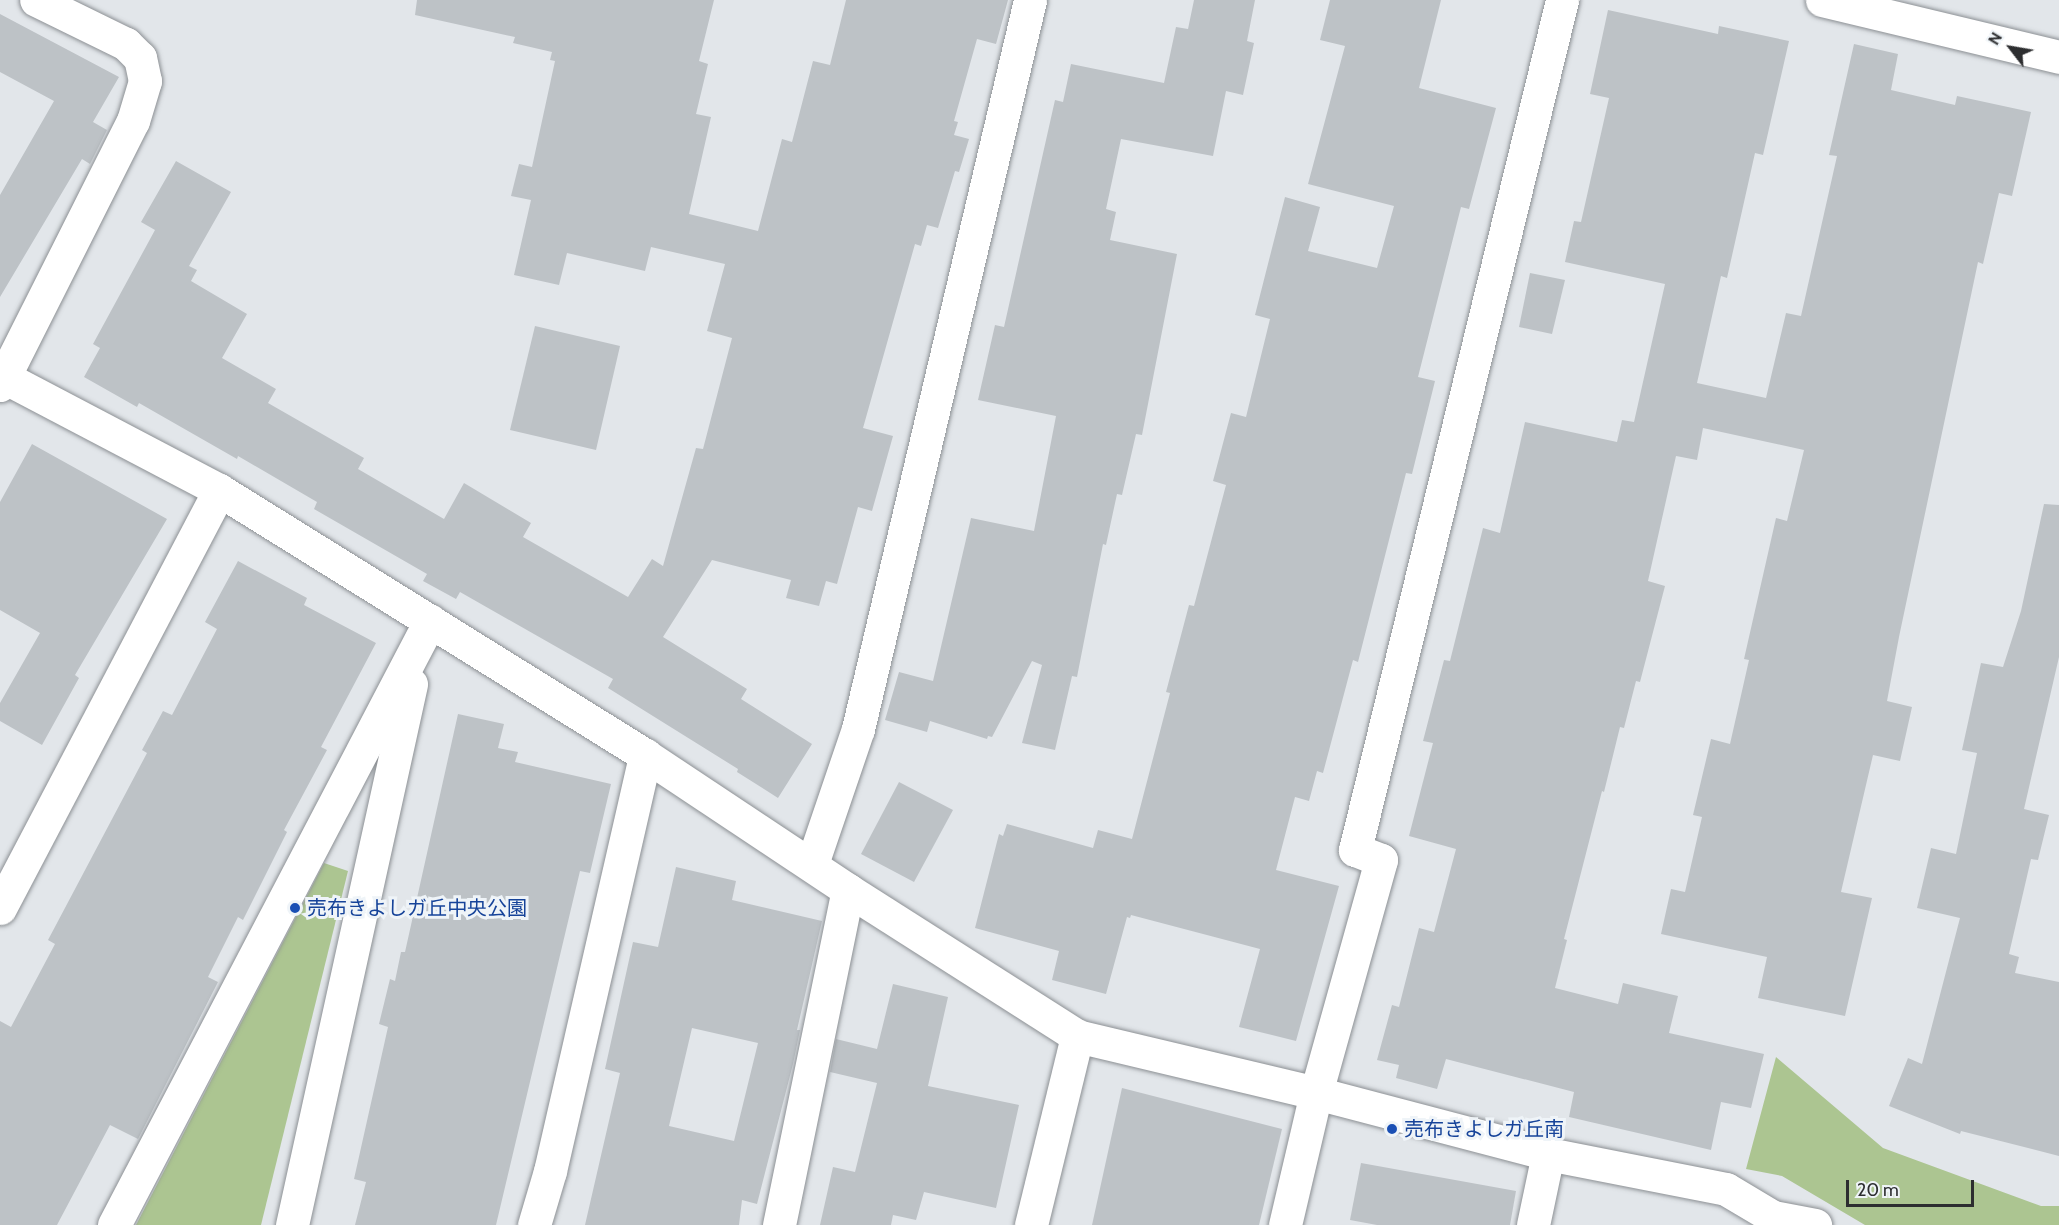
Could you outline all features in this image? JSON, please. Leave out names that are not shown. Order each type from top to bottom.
[{"type":"street","points":[[36,0],[126,44],[140,58],[145,81],[133,121],[1,380],[219,490],[425,631],[645,755],[848,890],[1077,1036],[1316,1093],[1548,1154],[1726,1189],[1772,1221],[1815,1225]]},
{"type":"street","points":[[812,864],[858,729],[1030,0]]},
{"type":"street","points":[[1285,1225],[1316,1093],[1382,860],[1355,850],[1562,0]]},
{"type":"street","points":[[1831,1],[2059,57]]},
{"type":"street","points":[[0,908],[219,490]]},
{"type":"street","points":[[114,1225],[425,631]]},
{"type":"street","points":[[292,1225],[425,631]]},
{"type":"street","points":[[534,1225],[550,1172],[645,755]]},
{"type":"street","points":[[779,1225],[848,890]]},
{"type":"street","points":[[1031,1225],[1077,1036]]},
{"type":"street","points":[[1533,1225],[1548,1154]]},
{"type":"green space","points":[[324,863],[348,871],[261,1225],[136,1225]]},
{"type":"green space","points":[[1776,1057],[1883,1148],[2041,1206],[2059,1206],[2059,1225],[1865,1225],[1782,1176],[1746,1169]]},
{"type":"building","points":[[417,0],[714,0],[699,61],[708,64],[696,114],[711,117],[689,214],[758,231],[782,139],[792,142],[813,61],[830,65],[846,0],[1008,0],[996,44],[977,39],[954,121],[958,122],[954,135],[969,139],[959,172],[955,171],[938,228],[927,225],[921,246],[915,244],[863,428],[893,436],[872,511],[858,507],[837,584],[826,581],[819,606],[786,598],[791,580],[712,560],[663,637],[747,689],[741,699],[812,744],[778,798],[737,772],[738,769],[608,688],[613,679],[460,592],[456,599],[423,581],[427,574],[314,509],[317,502],[238,456],[237,459],[139,403],[137,407],[84,377],[100,348],[93,344],[155,230],[141,222],[176,161],[231,192],[189,266],[197,270],[191,281],[247,314],[222,358],[276,389],[268,403],[364,458],[358,469],[444,519],[464,483],[531,523],[523,537],[628,597],[652,559],[663,566],[696,448],[703,449],[732,338],[707,331],[725,264],[651,247],[645,271],[567,253],[559,285],[514,275],[531,200],[511,196],[519,164],[532,167],[555,61],[550,60],[552,52],[513,43],[515,37],[415,15]]},
{"type":"building","points":[[1194,0],[1255,0],[1247,41],[1254,43],[1243,95],[1226,91],[1213,156],[1121,139],[1106,209],[1116,212],[1110,240],[1177,254],[1142,435],[1136,434],[1122,495],[1117,494],[1106,545],[1103,544],[1077,677],[1072,676],[1055,750],[1022,743],[1042,665],[1032,661],[992,737],[988,736],[987,739],[930,721],[927,732],[885,720],[899,672],[933,681],[971,518],[1034,531],[1056,416],[978,400],[995,325],[1004,327],[1055,100],[1063,102],[1071,64],[1164,83],[1176,27],[1188,29]]},
{"type":"building","points":[[1330,0],[1441,0],[1419,88],[1496,108],[1469,209],[1461,207],[1418,377],[1435,381],[1412,474],[1406,473],[1358,662],[1353,660],[1323,773],[1317,771],[1309,801],[1295,797],[1276,870],[1339,886],[1296,1041],[1239,1027],[1260,949],[1131,915],[1130,918],[1127,917],[1106,994],[1052,980],[1059,951],[975,928],[999,834],[1003,836],[1007,824],[1093,848],[1098,830],[1132,839],[1170,693],[1166,692],[1189,605],[1194,606],[1226,485],[1213,481],[1231,413],[1246,417],[1270,319],[1255,315],[1285,197],[1320,207],[1308,251],[1377,268],[1394,206],[1308,184],[1345,46],[1320,40]]},
{"type":"building","points":[[1608,10],[1718,34],[1719,26],[1789,41],[1763,155],[1755,153],[1727,278],[1721,276],[1697,383],[1766,398],[1786,313],[1801,316],[1837,156],[1829,155],[1854,44],[1898,54],[1891,90],[1955,105],[1957,96],[2031,112],[2012,196],[1999,193],[1983,264],[1978,262],[1899,637],[1887,701],[1912,707],[1900,761],[1873,755],[1841,892],[1872,898],[1845,1016],[1758,998],[1767,957],[1661,934],[1671,889],[1685,892],[1702,817],[1693,815],[1711,739],[1730,744],[1749,660],[1744,659],[1776,518],[1787,521],[1804,450],[1703,428],[1697,460],[1676,456],[1648,581],[1665,586],[1640,682],[1636,681],[1624,728],[1620,727],[1604,792],[1602,791],[1564,939],[1567,940],[1555,988],[1618,1004],[1623,983],[1678,996],[1669,1033],[1764,1054],[1751,1108],[1721,1102],[1711,1150],[1569,1117],[1574,1092],[1446,1059],[1437,1089],[1396,1078],[1399,1065],[1377,1060],[1392,1005],[1399,1007],[1419,928],[1434,932],[1456,849],[1409,836],[1433,743],[1423,741],[1444,660],[1450,661],[1483,528],[1500,533],[1525,422],[1617,442],[1622,420],[1634,422],[1665,284],[1565,262],[1574,221],[1581,222],[1609,98],[1590,94]]},
{"type":"building","points":[[0,14],[119,77],[93,122],[107,130],[90,164],[82,159],[0,297],[0,195],[54,101],[0,72]]},
{"type":"building","points":[[1530,273],[1565,280],[1552,334],[1519,327]]},
{"type":"building","points":[[535,326],[620,346],[596,450],[510,430]]},
{"type":"building","points":[[32,444],[167,519],[75,675],[79,678],[42,745],[0,721],[0,703],[40,633],[0,610],[0,502]]},
{"type":"building","points":[[2044,504],[2059,505],[2059,657],[2024,809],[2049,815],[2038,860],[2031,859],[2009,954],[2019,957],[2015,973],[2059,982],[2059,1156],[1961,1131],[1960,1134],[1889,1106],[1908,1058],[1922,1064],[1960,918],[1917,908],[1931,848],[1956,854],[1977,753],[1962,750],[1981,663],[2003,667],[2021,611]]},
{"type":"building","points":[[238,561],[307,598],[304,605],[376,643],[321,747],[327,750],[284,830],[287,832],[243,920],[238,917],[208,977],[218,982],[138,1139],[110,1125],[57,1225],[0,1225],[0,1021],[11,1027],[55,944],[48,940],[147,753],[142,750],[163,711],[172,715],[217,629],[205,622]]},
{"type":"building","points":[[458,714],[504,724],[498,748],[518,752],[515,762],[611,784],[590,873],[580,871],[496,1225],[355,1225],[366,1182],[354,1179],[388,1027],[379,1024],[390,979],[395,981],[401,952],[405,952]]},
{"type":"building","points":[[899,782],[953,810],[914,882],[861,854]]},
{"type":"building","points":[[676,867],[736,881],[732,900],[822,921],[797,1030],[800,1030],[793,1064],[757,1204],[742,1200],[739,1225],[585,1225],[620,1073],[605,1069],[633,942],[658,947]],"holes":[[[692,1028],[758,1043],[734,1141],[669,1126]]]},
{"type":"building","points":[[893,984],[948,997],[928,1086],[1019,1105],[996,1208],[924,1192],[916,1220],[893,1215],[891,1225],[820,1225],[833,1167],[855,1172],[877,1083],[830,1072],[836,1039],[877,1049]]},
{"type":"building","points":[[1122,1088],[1282,1129],[1259,1225],[1092,1225]]},
{"type":"building","points":[[1361,1163],[1516,1191],[1510,1225],[1377,1225],[1350,1220]]},
{"type":"place","name":"売布きよしガ丘中央公園","points":[[295,908]]},
{"type":"place","name":"売布きよしガ丘南","points":[[1392,1129]]}]
